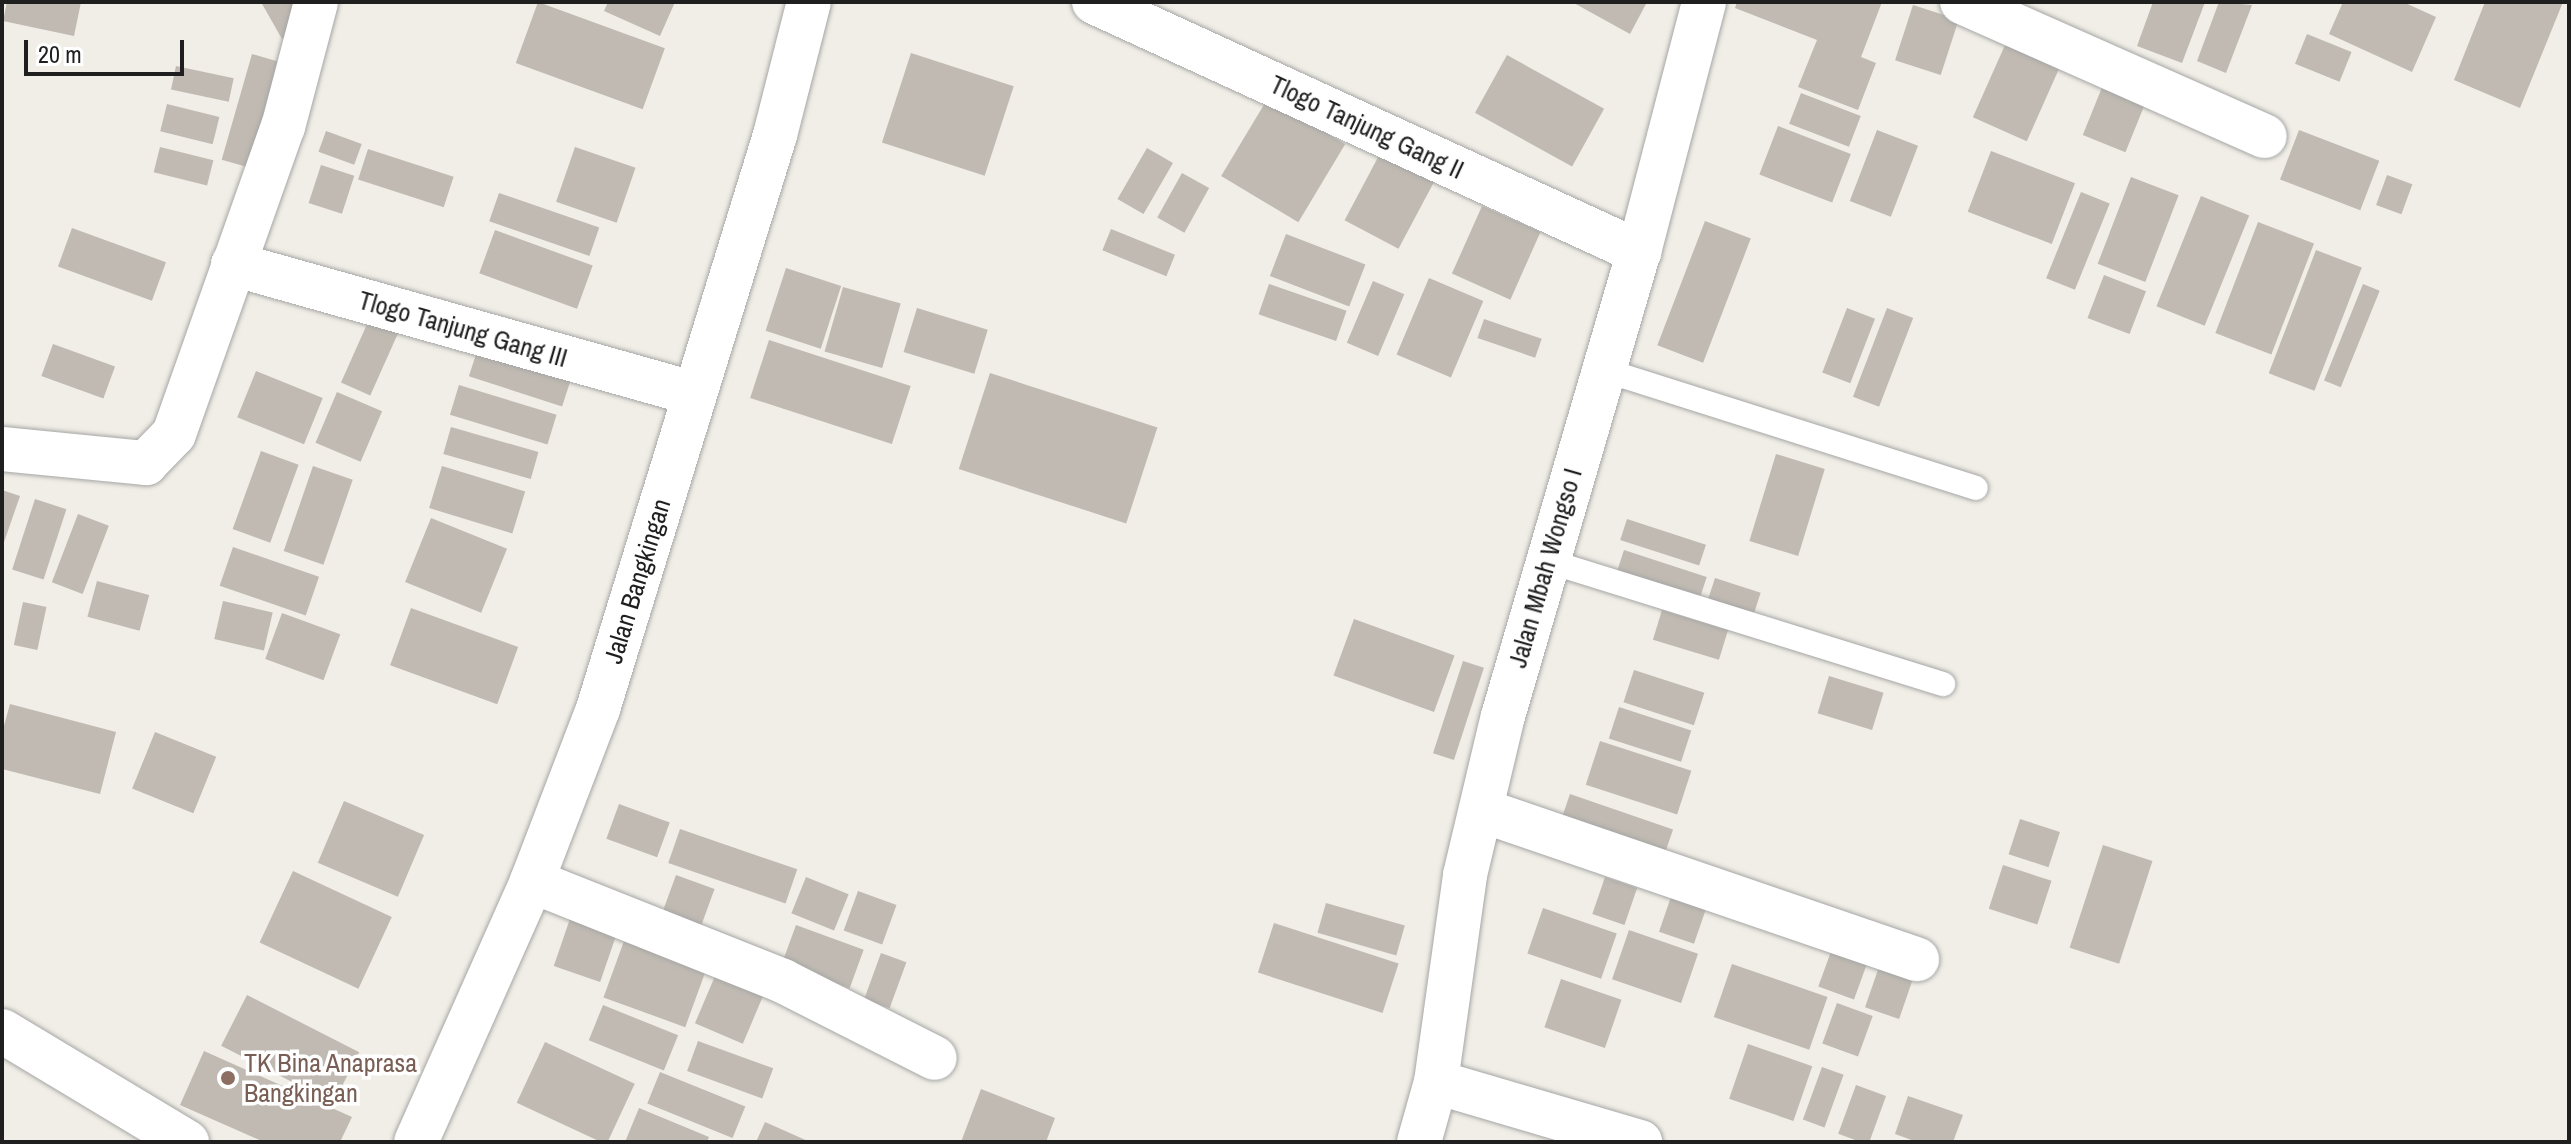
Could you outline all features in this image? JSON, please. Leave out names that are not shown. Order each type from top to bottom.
[{"type":"street","points":[[2,449],[146,463],[174,434],[283,127],[316,2]]},
{"type":"street","name":"Jalan Bangkingan","points":[[416,1142],[532,881],[598,709],[775,135],[809,2]]},
{"type":"street","name":"Tlogo Tanjung Gang II","points":[[1094,2],[1639,252]]},
{"type":"street","name":"Jalan Mbah Wongso I","points":[[1419,1142],[1436,1082],[1465,875],[1481,810],[1548,561],[1639,252],[1704,2]]},
{"type":"street","points":[[1962,2],[2265,136]]},
{"type":"street","name":"Tlogo Tanjung Gang III","points":[[233,264],[694,394]]},
{"type":"street","points":[[1481,810],[1917,959]]},
{"type":"street","points":[[532,881],[783,981],[935,1058]]},
{"type":"street","points":[[2,1031],[187,1142]]},
{"type":"street","points":[[1436,1082],[1640,1142]]},
{"type":"lane","points":[[1604,370],[1976,488]]},
{"type":"lane","points":[[1548,561],[1943,684]]},
{"type":"building","points":[[7,2],[81,2],[74,36],[3,21]]},
{"type":"building","points":[[261,2],[295,2],[307,23],[282,39]]},
{"type":"building","points":[[538,2],[665,48],[643,109],[516,63]]},
{"type":"building","points":[[608,2],[675,2],[660,36],[604,11]]},
{"type":"building","points":[[1572,2],[1647,2],[1630,34]]},
{"type":"building","points":[[1737,2],[1882,2],[1861,57],[1876,63],[1858,110],[1798,87],[1817,40],[1735,8]]},
{"type":"building","points":[[2153,2],[2205,2],[2182,63],[2137,46]]},
{"type":"building","points":[[2219,2],[2252,5],[2226,73],[2197,61]]},
{"type":"building","points":[[2343,2],[2403,2],[2436,17],[2412,72],[2329,34]]},
{"type":"building","points":[[2485,2],[2563,2],[2520,108],[2454,80]]},
{"type":"building","points":[[1913,5],[1959,20],[1941,75],[1895,60]]},
{"type":"building","points":[[2307,34],[2352,52],[2340,82],[2295,64]]},
{"type":"building","points":[[2005,45],[2059,69],[2027,141],[1973,117]]},
{"type":"building","points":[[911,53],[1014,86],[985,176],[882,142]]},
{"type":"building","points":[[252,54],[287,64],[256,170],[222,160]]},
{"type":"building","points":[[1507,55],[1604,109],[1572,167],[1475,113]]},
{"type":"building","points":[[176,66],[234,78],[229,102],[171,89]]},
{"type":"building","points":[[2103,85],[2146,102],[2125,152],[2083,135]]},
{"type":"building","points":[[1801,93],[1861,116],[1849,147],[1789,124]]},
{"type":"building","points":[[1268,98],[1345,144],[1298,222],[1221,176]]},
{"type":"building","points":[[167,104],[219,117],[213,144],[160,131]]},
{"type":"building","points":[[1778,126],[1851,154],[1832,202],[1759,175]]},
{"type":"building","points":[[1877,130],[1918,146],[1891,217],[1850,201]]},
{"type":"building","points":[[2299,130],[2379,161],[2360,210],[2280,179]]},
{"type":"building","points":[[326,131],[362,144],[354,165],[318,152]]},
{"type":"building","points":[[1384,146],[1438,175],[1398,249],[1345,220]]},
{"type":"building","points":[[160,147],[213,160],[207,186],[154,172]]},
{"type":"building","points":[[575,147],[636,168],[617,223],[556,202]]},
{"type":"building","points":[[1147,148],[1173,163],[1143,214],[1118,199]]},
{"type":"building","points":[[368,149],[454,177],[444,207],[358,179]]},
{"type":"building","points":[[1991,151],[2075,183],[2052,244],[1968,212]]},
{"type":"building","points":[[321,165],[354,176],[342,214],[309,203]]},
{"type":"building","points":[[1182,173],[1209,188],[1184,233],[1157,218]]},
{"type":"building","points":[[2387,175],[2412,184],[2401,214],[2376,205]]},
{"type":"building","points":[[2131,177],[2179,195],[2145,282],[2098,264]]},
{"type":"building","points":[[2081,192],[2110,204],[2075,290],[2046,278]]},
{"type":"building","points":[[499,193],[599,228],[589,256],[489,221]]},
{"type":"building","points":[[2201,196],[2249,215],[2205,326],[2156,306]]},
{"type":"building","points":[[1482,206],[1540,232],[1510,300],[1452,274]]},
{"type":"building","points":[[1705,221],[1751,239],[1703,363],[1657,345]]},
{"type":"building","points":[[2258,222],[2314,244],[2271,355],[2215,333]]},
{"type":"building","points":[[72,228],[166,262],[152,301],[58,267]]},
{"type":"building","points":[[1111,229],[1175,255],[1166,276],[1102,250]]},
{"type":"building","points":[[495,230],[593,266],[577,309],[479,273]]},
{"type":"building","points":[[1286,234],[1365,264],[1349,306],[1270,276]]},
{"type":"building","points":[[2316,250],[2362,268],[2314,391],[2269,373]]},
{"type":"building","points":[[786,268],[841,286],[821,349],[766,331]]},
{"type":"building","points":[[2104,275],[2146,291],[2130,334],[2088,318]]},
{"type":"building","points":[[1429,278],[1483,301],[1451,377],[1397,354]]},
{"type":"building","points":[[1373,281],[1404,294],[1378,356],[1347,343]]},
{"type":"building","points":[[1269,284],[1347,311],[1336,341],[1259,314]]},
{"type":"building","points":[[2363,284],[2380,291],[2341,387],[2324,380]]},
{"type":"building","points":[[843,287],[901,304],[882,368],[825,351]]},
{"type":"building","points":[[376,304],[405,317],[370,396],[341,383]]},
{"type":"building","points":[[917,308],[988,330],[974,374],[904,352]]},
{"type":"building","points":[[1847,308],[1875,319],[1850,383],[1822,372]]},
{"type":"building","points":[[1887,308],[1913,318],[1879,407],[1853,397]]},
{"type":"building","points":[[1484,319],[1542,339],[1535,358],[1477,338]]},
{"type":"building","points":[[769,340],[911,386],[892,444],[750,398]]},
{"type":"building","points":[[480,342],[573,372],[562,407],[469,376]]},
{"type":"building","points":[[53,344],[115,367],[103,399],[41,376]]},
{"type":"building","points":[[256,371],[323,398],[304,444],[237,417]]},
{"type":"building","points":[[990,373],[1157,427],[1126,523],[959,469]]},
{"type":"building","points":[[459,385],[557,415],[547,444],[450,415]]},
{"type":"building","points":[[337,392],[382,411],[361,462],[316,443]]},
{"type":"building","points":[[451,427],[538,452],[531,479],[443,454]]},
{"type":"building","points":[[261,451],[299,465],[270,543],[233,529]]},
{"type":"building","points":[[1776,454],[1825,469],[1798,556],[1749,541]]},
{"type":"building","points":[[313,466],[353,480],[323,565],[284,551]]},
{"type":"building","points":[[442,466],[525,491],[512,534],[429,508]]},
{"type":"building","points":[[2,490],[20,496],[2,548]]},
{"type":"building","points":[[35,499],[66,509],[44,580],[12,569]]},
{"type":"building","points":[[78,514],[109,526],[83,594],[52,582]]},
{"type":"building","points":[[431,518],[507,549],[481,613],[405,582]]},
{"type":"building","points":[[1627,519],[1706,545],[1699,566],[1620,540]]},
{"type":"building","points":[[233,547],[319,577],[306,615],[220,586]]},
{"type":"building","points":[[1624,550],[1707,577],[1699,602],[1616,575]]},
{"type":"building","points":[[1715,578],[1761,593],[1753,617],[1707,602]]},
{"type":"building","points":[[97,581],[149,595],[140,631],[87,617]]},
{"type":"building","points":[[223,601],[273,612],[264,650],[214,639]]},
{"type":"building","points":[[23,602],[46,607],[37,650],[14,645]]},
{"type":"building","points":[[411,608],[518,647],[497,704],[390,665]]},
{"type":"building","points":[[1662,610],[1728,630],[1719,660],[1653,640]]},
{"type":"building","points":[[282,613],[340,634],[324,680],[265,659]]},
{"type":"building","points":[[1354,619],[1455,656],[1434,712],[1333,675]]},
{"type":"building","points":[[1463,661],[1484,668],[1454,760],[1433,753]]},
{"type":"building","points":[[1634,670],[1704,693],[1694,725],[1623,702]]},
{"type":"building","points":[[1829,676],[1884,693],[1872,730],[1818,713]]},
{"type":"building","points":[[10,704],[116,732],[100,794],[2,769],[2,733]]},
{"type":"building","points":[[1619,707],[1691,730],[1681,762],[1609,738]]},
{"type":"building","points":[[155,732],[216,757],[193,813],[132,789]]},
{"type":"building","points":[[1600,741],[1691,771],[1677,814],[1586,785]]},
{"type":"building","points":[[1570,794],[1673,829],[1662,861],[1559,825]]},
{"type":"building","points":[[344,801],[424,835],[398,897],[318,863]]},
{"type":"building","points":[[619,804],[670,822],[657,857],[606,839]]},
{"type":"building","points":[[2020,819],[2060,832],[2049,867],[2009,854]]},
{"type":"building","points":[[680,829],[797,869],[786,903],[668,863]]},
{"type":"building","points":[[2103,845],[2152,861],[2119,964],[2070,948]]},
{"type":"building","points":[[2003,865],[2052,881],[2037,925],[1989,909]]},
{"type":"building","points":[[293,871],[392,917],[358,989],[260,943]]},
{"type":"building","points":[[676,875],[715,889],[698,935],[659,921]]},
{"type":"building","points":[[806,877],[849,894],[834,930],[791,913]]},
{"type":"building","points":[[1605,877],[1637,888],[1624,925],[1592,914]]},
{"type":"building","points":[[858,891],[897,905],[882,944],[844,930]]},
{"type":"building","points":[[1673,891],[1708,903],[1694,944],[1659,932]]},
{"type":"building","points":[[1326,903],[1405,926],[1396,955],[1317,933]]},
{"type":"building","points":[[1543,908],[1617,933],[1601,979],[1527,953]]},
{"type":"building","points":[[572,913],[618,929],[600,982],[554,966]]},
{"type":"building","points":[[1274,923],[1399,963],[1383,1013],[1258,972]]},
{"type":"building","points":[[796,925],[864,950],[850,988],[782,964]]},
{"type":"building","points":[[1629,930],[1698,954],[1681,1003],[1612,979]]},
{"type":"building","points":[[624,941],[706,971],[685,1027],[603,997]]},
{"type":"building","points":[[1833,946],[1869,959],[1854,999],[1818,986]]},
{"type":"building","points":[[881,953],[906,962],[890,1008],[864,999]]},
{"type":"building","points":[[1881,961],[1915,973],[1899,1019],[1865,1007]]},
{"type":"building","points":[[1732,964],[1827,997],[1809,1050],[1714,1017]]},
{"type":"building","points":[[718,969],[766,989],[743,1044],[695,1023]]},
{"type":"building","points":[[1561,979],[1622,1000],[1605,1048],[1544,1027]]},
{"type":"building","points":[[247,995],[359,1052],[333,1103],[221,1046]]},
{"type":"building","points":[[1837,1003],[1873,1016],[1858,1056],[1822,1043]]},
{"type":"building","points":[[603,1005],[678,1035],[664,1071],[589,1040]]},
{"type":"building","points":[[698,1041],[773,1068],[762,1098],[687,1071]]},
{"type":"building","points":[[545,1042],[635,1084],[608,1142],[601,1142],[517,1103]]},
{"type":"building","points":[[1748,1044],[1812,1066],[1793,1121],[1729,1099]]},
{"type":"building","name":"TK Bina Anaprasa Bangkingan","points":[[204,1051],[352,1117],[340,1142],[264,1142],[180,1105]]},
{"type":"building","points":[[1822,1067],[1844,1075],[1824,1127],[1803,1120]]},
{"type":"building","points":[[660,1072],[745,1106],[733,1138],[647,1104]]},
{"type":"building","points":[[1856,1085],[1886,1096],[1869,1142],[1838,1134]]},
{"type":"building","points":[[981,1089],[1055,1118],[1046,1142],[961,1142]]},
{"type":"building","points":[[1908,1096],[1963,1115],[1953,1142],[1917,1142],[1895,1134]]},
{"type":"building","points":[[639,1108],[709,1137],[707,1142],[625,1142]]},
{"type":"building","points":[[765,1122],[810,1142],[756,1142]]},
{"type":"place","name":"TK Bina Anaprasa Bangkingan","points":[[228,1078]]}]
